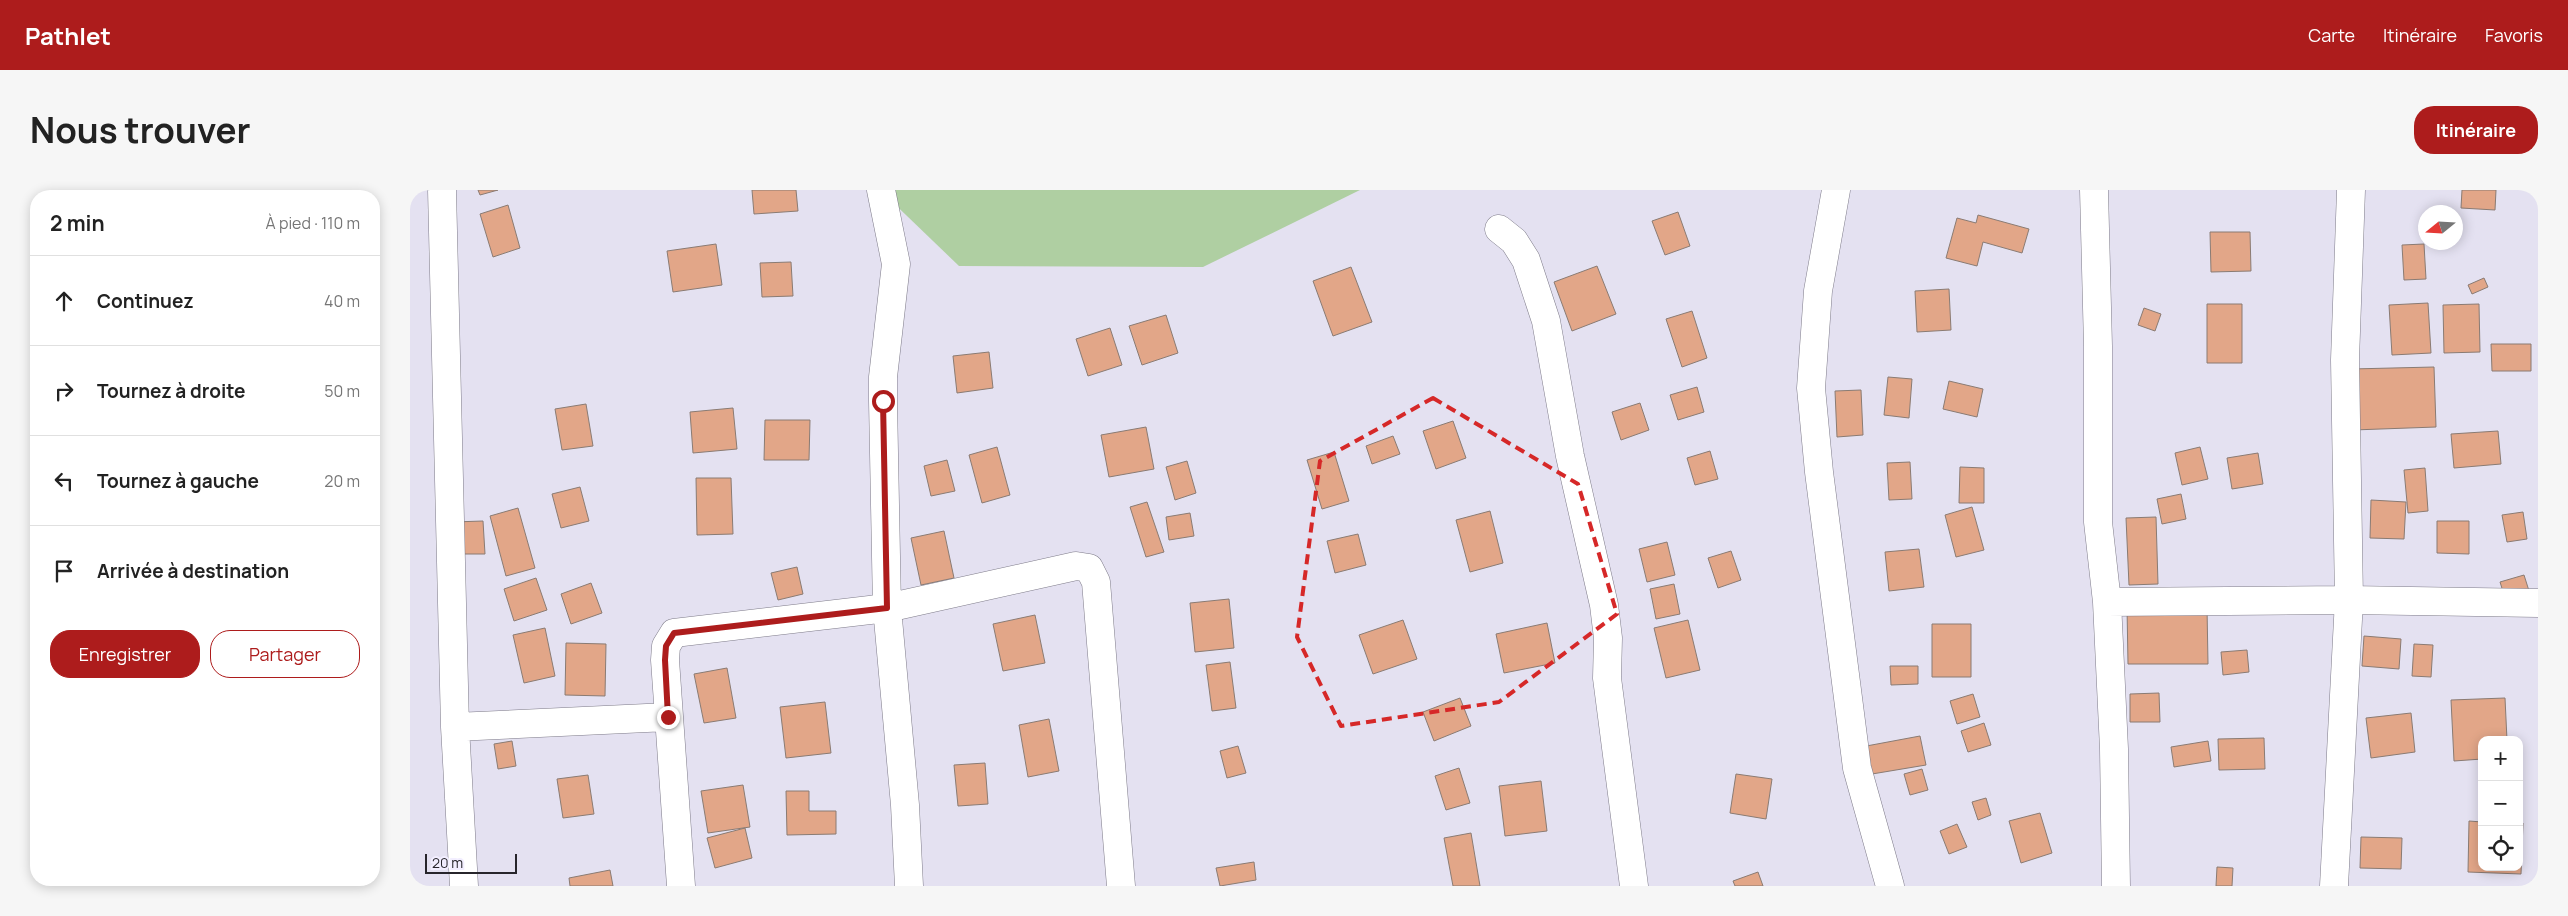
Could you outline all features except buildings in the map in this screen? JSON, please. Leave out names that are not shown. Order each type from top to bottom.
[{"type":"street","points":[[442,190],[456,728],[464,886]]},
{"type":"street","points":[[881,190],[896,264],[883,377],[887,608],[905,805],[908,886]]},
{"type":"street","points":[[1836,190],[1818,291],[1811,388],[1819,472],[1857,768],[1890,886]]},
{"type":"street","points":[[2094,190],[2098,346],[2098,522],[2107,602],[2114,749],[2116,886]]},
{"type":"street","points":[[2334,886],[2349,600],[2345,360],[2350,190]]},
{"type":"street","points":[[1500,229],[1514,241],[1526,260],[1546,321],[1570,456],[1604,605],[1608,638],[1607,678],[1618,781],[1634,886]]},
{"type":"street","points":[[681,886],[665,660],[666,646],[674,633],[887,608],[1076,566],[1089,568],[1096,582],[1121,886]]},
{"type":"street","points":[[2107,602],[2349,600],[2538,603]]},
{"type":"street","points":[[456,728],[668,717]]},
{"type":"highlighted area","points":[[1433,398],[1578,484],[1617,614],[1499,702],[1341,726],[1297,637],[1320,461]]},
{"type":"green space","points":[[880,190],[1360,190],[1203,267],[959,266]]},
{"type":"route","points":[[668,717],[666,646],[674,633],[887,608],[883,401]]}]
